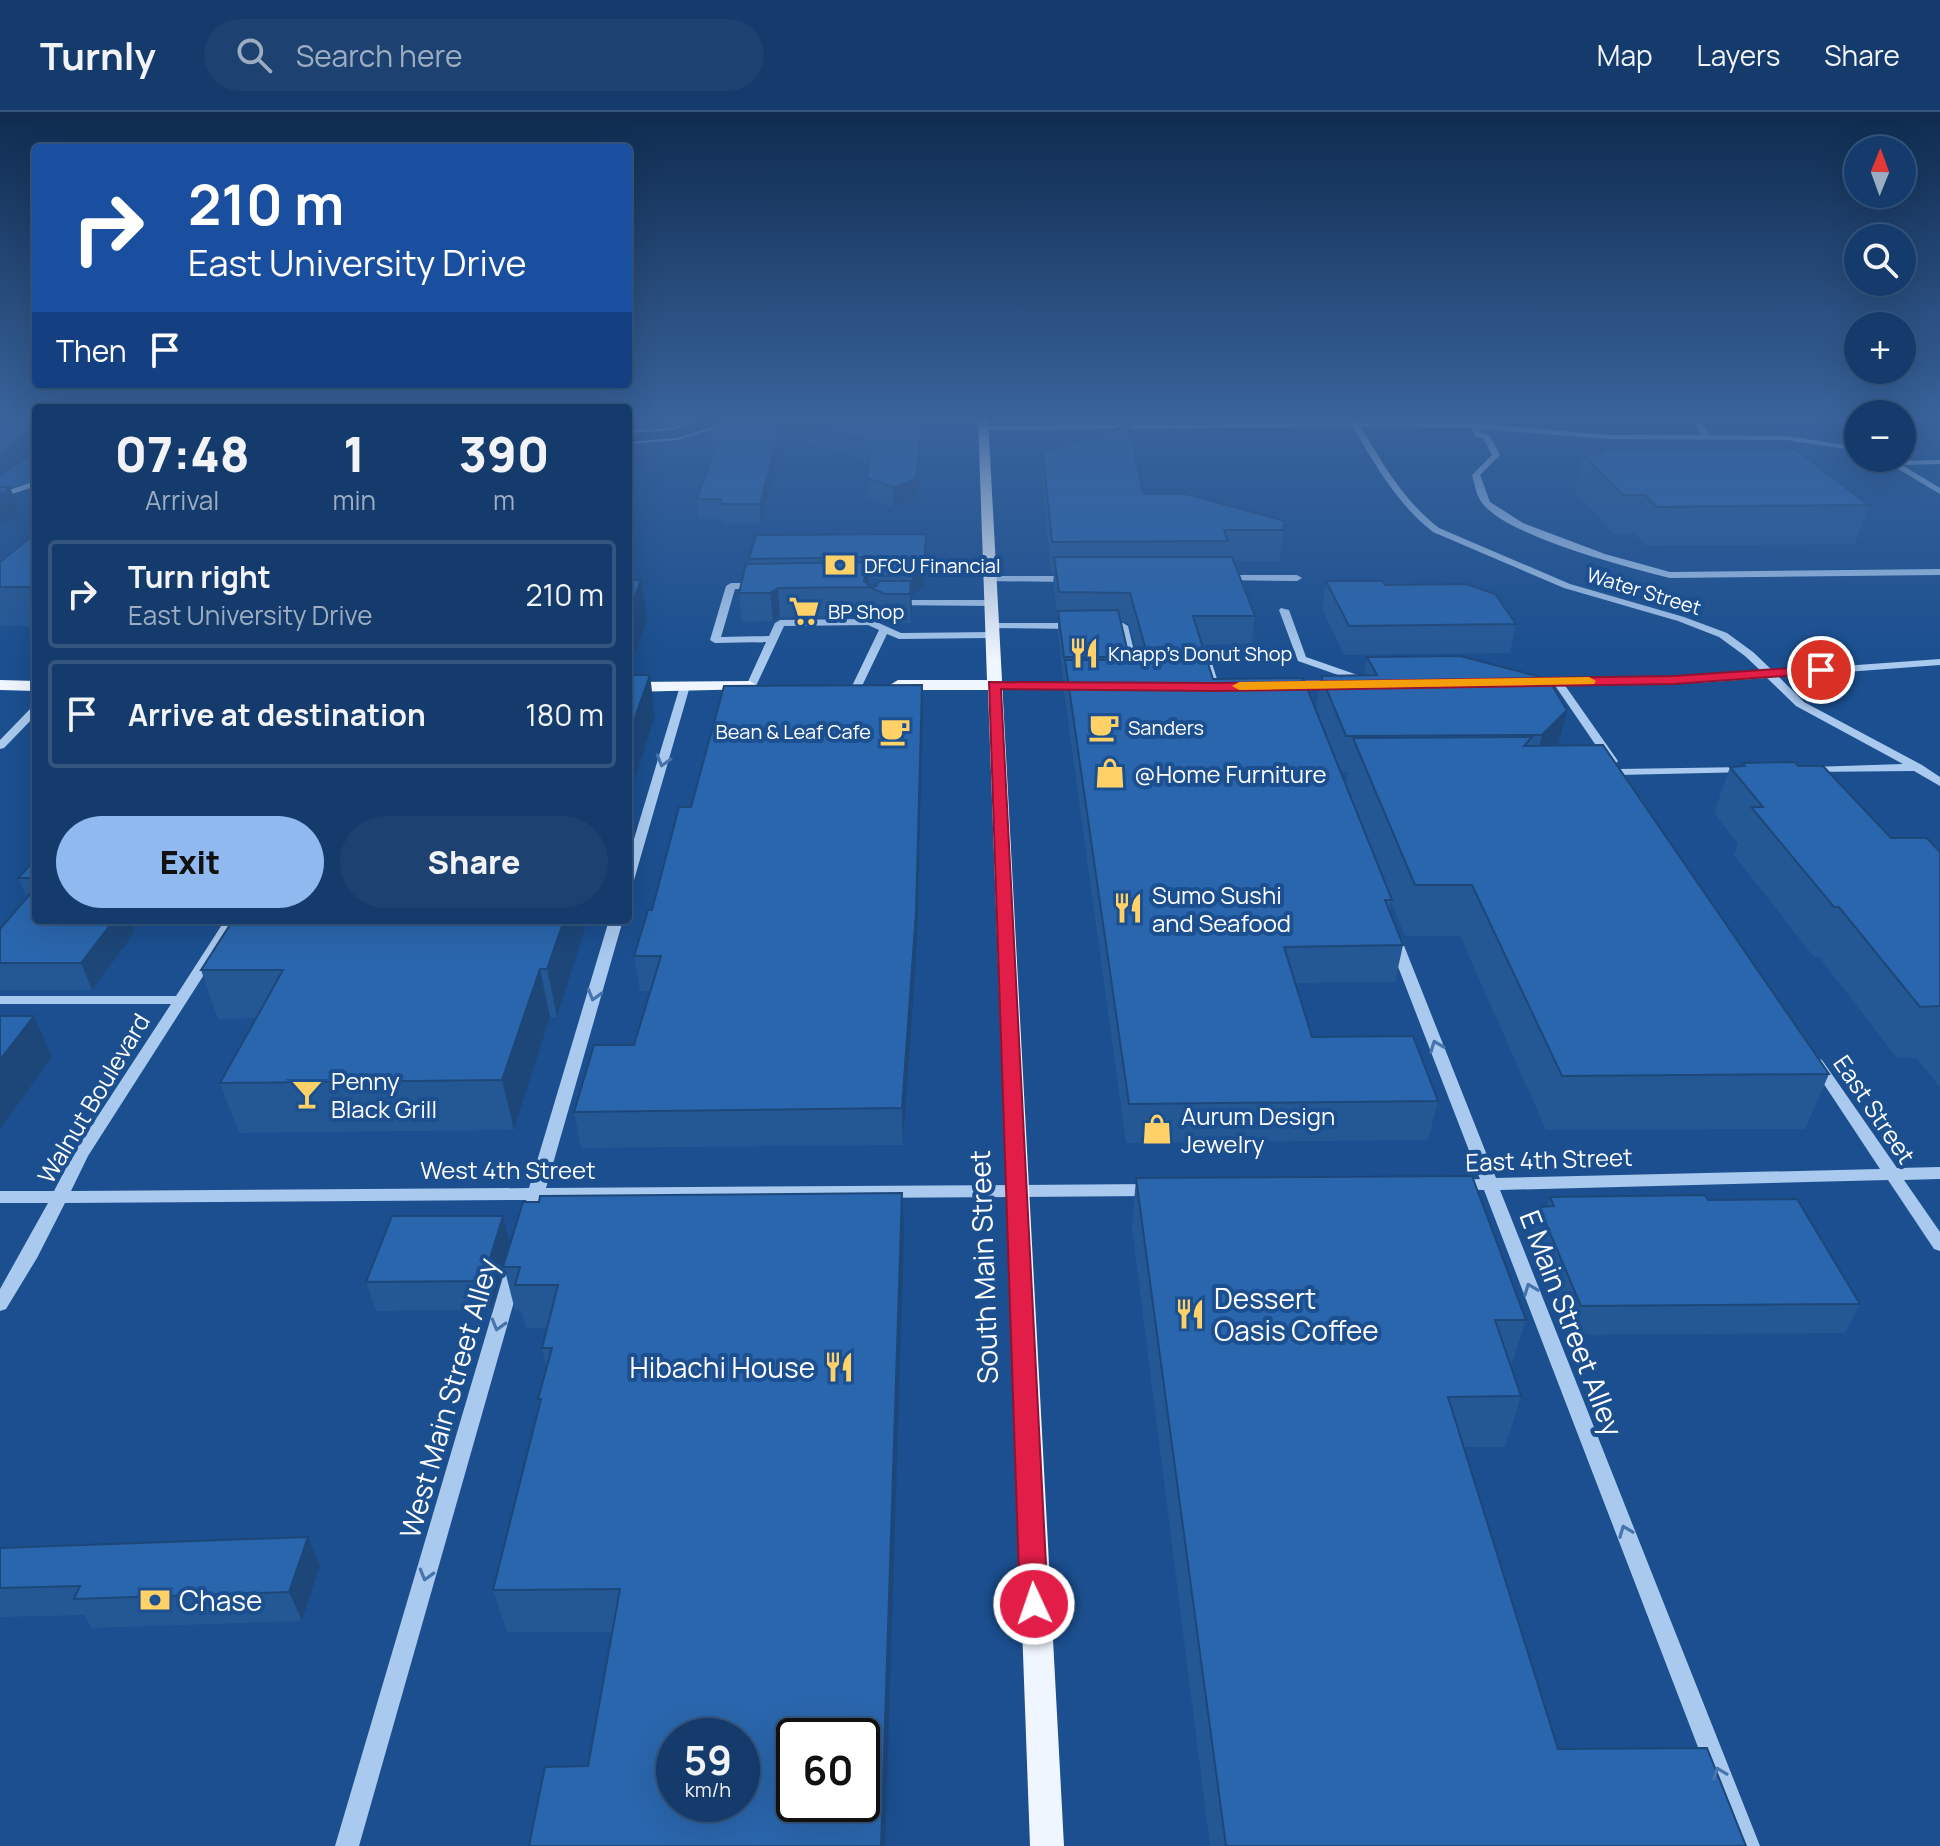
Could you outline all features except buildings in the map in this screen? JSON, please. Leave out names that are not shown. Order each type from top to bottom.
[{"type":"main road","name":"South Main Street","points":[[986,498],[1047,1846]]},
{"type":"main road","points":[[0,685],[32,686]]},
{"type":"main road","points":[[863,686],[994,685]]},
{"type":"main road","points":[[632,687],[759,686]]},
{"type":"street","name":"Water Street","points":[[1402,498],[1408,507],[1436,530],[1567,586],[1714,631],[1742,648],[1800,704],[1940,782]]},
{"type":"street","points":[[1484,498],[1506,519],[1632,568],[1670,575],[1940,572]]},
{"type":"street","points":[[1203,578],[1297,578]]},
{"type":"street","points":[[990,579],[1079,579]]},
{"type":"street","points":[[773,585],[731,586],[715,640],[773,639]]},
{"type":"street","points":[[759,686],[780,623],[991,603]]},
{"type":"street","points":[[1284,610],[1302,659],[1369,683]]},
{"type":"street","points":[[873,612],[885,629],[899,636],[1080,626]]},
{"type":"street","points":[[1095,626],[1123,626],[1137,686],[1122,686]]},
{"type":"street","points":[[863,686],[885,629]]},
{"type":"street","points":[[1202,648],[1215,687]]},
{"type":"street","points":[[1516,681],[1697,680],[1940,662]]},
{"type":"street","points":[[1557,681],[1620,777],[1758,770]]},
{"type":"street","points":[[1270,685],[1384,682]]},
{"type":"street","points":[[1297,684],[1305,706]]},
{"type":"street","points":[[994,685],[1092,686]]},
{"type":"street","points":[[632,866],[685,686]]},
{"type":"street","points":[[1196,687],[1228,686]]},
{"type":"street","points":[[0,746],[32,713]]},
{"type":"street","points":[[1800,770],[1918,767]]},
{"type":"street","name":"E Main Street Alley","points":[[1389,923],[1748,1846]]},
{"type":"street","name":"Walnut Boulevard","points":[[0,1304],[81,1155],[229,924]]},
{"type":"street","points":[[529,1217],[615,924]]},
{"type":"street","points":[[0,1000],[180,1000]]},
{"type":"street","name":"East Street","points":[[1811,1054],[1940,1245]]},
{"type":"street","name":"East 4th Street","points":[[1433,1186],[1940,1173]]},
{"type":"street","points":[[1016,1190],[1174,1189]]},
{"type":"street","name":"West 4th Street","points":[[0,1197],[1016,1190]]},
{"type":"street","name":"West Main Street Alley","points":[[347,1846],[521,1245]]},
{"type":"slow traffic","points":[[1239,686],[1589,681]]},
{"type":"place","name":"DFCU Financial","points":[[840,565]]},
{"type":"place","name":"BP Shop","points":[[804,611]]},
{"type":"place","name":"Knapp's Donut Shop","points":[[1084,653]]},
{"type":"place","name":"Sanders","points":[[1104,727]]},
{"type":"place","name":"Bean & Leaf Cafe","points":[[895,731]]},
{"type":"place","name":"@Home Furniture","points":[[1110,773]]},
{"type":"place","name":"Sumo Sushi and Seafood","points":[[1128,908]]},
{"type":"place","name":"Penny Black Grill","points":[[307,1094]]},
{"type":"place","name":"Aurum Design Jewelry","points":[[1157,1129]]},
{"type":"place","name":"Dessert Oasis Coffee","points":[[1190,1314]]},
{"type":"place","name":"Hibachi House","points":[[839,1367]]},
{"type":"place","name":"Chase","points":[[155,1600]]},
{"type":"route","points":[[1034,1604],[994,685],[1215,687],[1674,680],[1821,670]]}]
